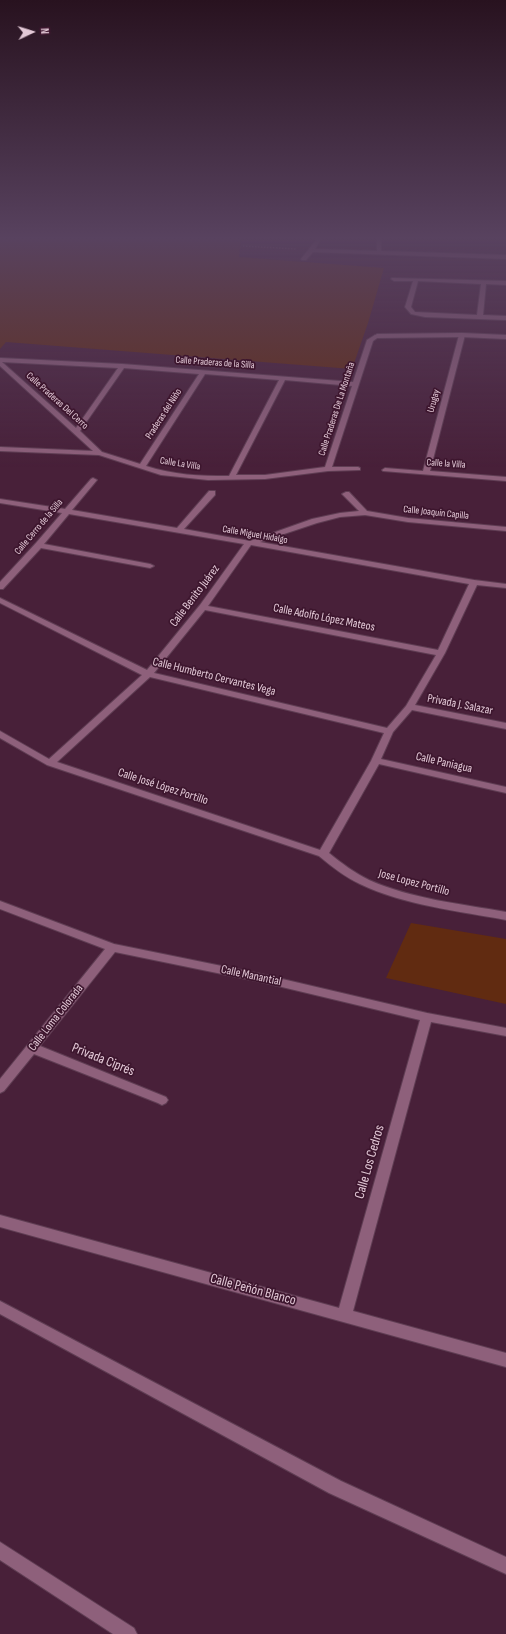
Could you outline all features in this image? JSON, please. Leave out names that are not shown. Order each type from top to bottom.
[{"type":"street","points":[[422,315],[506,318]]},
{"type":"street","points":[[462,335],[506,336]]},
{"type":"street","name":"Calle Praderas De La Montaña","points":[[328,469],[370,340],[377,336],[462,335]]},
{"type":"street","name":"Urugay","points":[[426,472],[462,335]]},
{"type":"street","name":"Calle Praderas de la Silla","points":[[0,362],[122,366],[356,384]]},
{"type":"street","name":"Calle Praderas Del Cerro","points":[[0,362],[100,453]]},
{"type":"street","points":[[76,432],[122,366]]},
{"type":"street","name":"Praderas del Niño","points":[[142,466],[203,372]]},
{"type":"street","points":[[231,478],[283,378]]},
{"type":"street","name":"Calle La Villa","points":[[0,449],[100,453],[161,473],[181,476],[231,478],[280,476],[328,469],[358,469]]},
{"type":"street","name":"Calle la Villa","points":[[385,470],[506,479]]},
{"type":"street","name":"Calle Cerro de la Silla","points":[[0,587],[39,545],[93,480]]},
{"type":"street","points":[[179,531],[212,493]]},
{"type":"street","points":[[346,494],[365,513]]},
{"type":"street","name":"Calle Miguel Hidalgo","points":[[0,501],[66,511],[248,544],[474,582],[506,586]]},
{"type":"street","points":[[248,544],[314,520],[340,515],[365,513]]},
{"type":"street","name":"Calle Joaquín Capilla","points":[[365,513],[415,521],[506,529]]},
{"type":"street","name":"Calle Benito Juárez","points":[[50,763],[148,674],[204,607],[248,544]]},
{"type":"street","points":[[39,545],[150,566]]},
{"type":"street","points":[[323,854],[376,761],[389,731],[410,707],[441,653],[474,582]]},
{"type":"street","name":"Calle Humberto Cervantes Vega","points":[[0,600],[148,674],[389,731]]},
{"type":"street","name":"Calle Adolfo López Mateos","points":[[204,607],[441,653]]},
{"type":"street","name":"Privada J. Salazar","points":[[410,707],[506,726]]},
{"type":"street","name":"Calle José López Portillo","points":[[0,734],[50,763],[323,854]]},
{"type":"street","name":"Calle Paniagua","points":[[376,761],[506,790]]},
{"type":"street","name":"Jose Lopez Portillo","points":[[323,854],[346,872],[371,885],[432,903],[506,916]]},
{"type":"street","name":"Calle Manantial","points":[[0,905],[112,948],[261,978],[427,1017],[506,1032]]},
{"type":"street","name":"Calle Loma Colorada","points":[[0,1088],[112,948]]},
{"type":"street","name":"Calle Los Cedros","points":[[344,1316],[427,1017]]},
{"type":"street","name":"Privada Ciprés","points":[[33,1048],[162,1100]]},
{"type":"street","name":"Calle Peñón Blanco","points":[[0,1221],[506,1360]]},
{"type":"street","points":[[0,1307],[335,1487],[506,1566]]},
{"type":"street","points":[[0,1550],[128,1634]]},
{"type":"shaded area","points":[[0,315],[370,315],[352,369],[6,342],[0,349]]},
{"type":"shaded area","points":[[411,923],[506,939],[506,1004],[386,978]]}]
